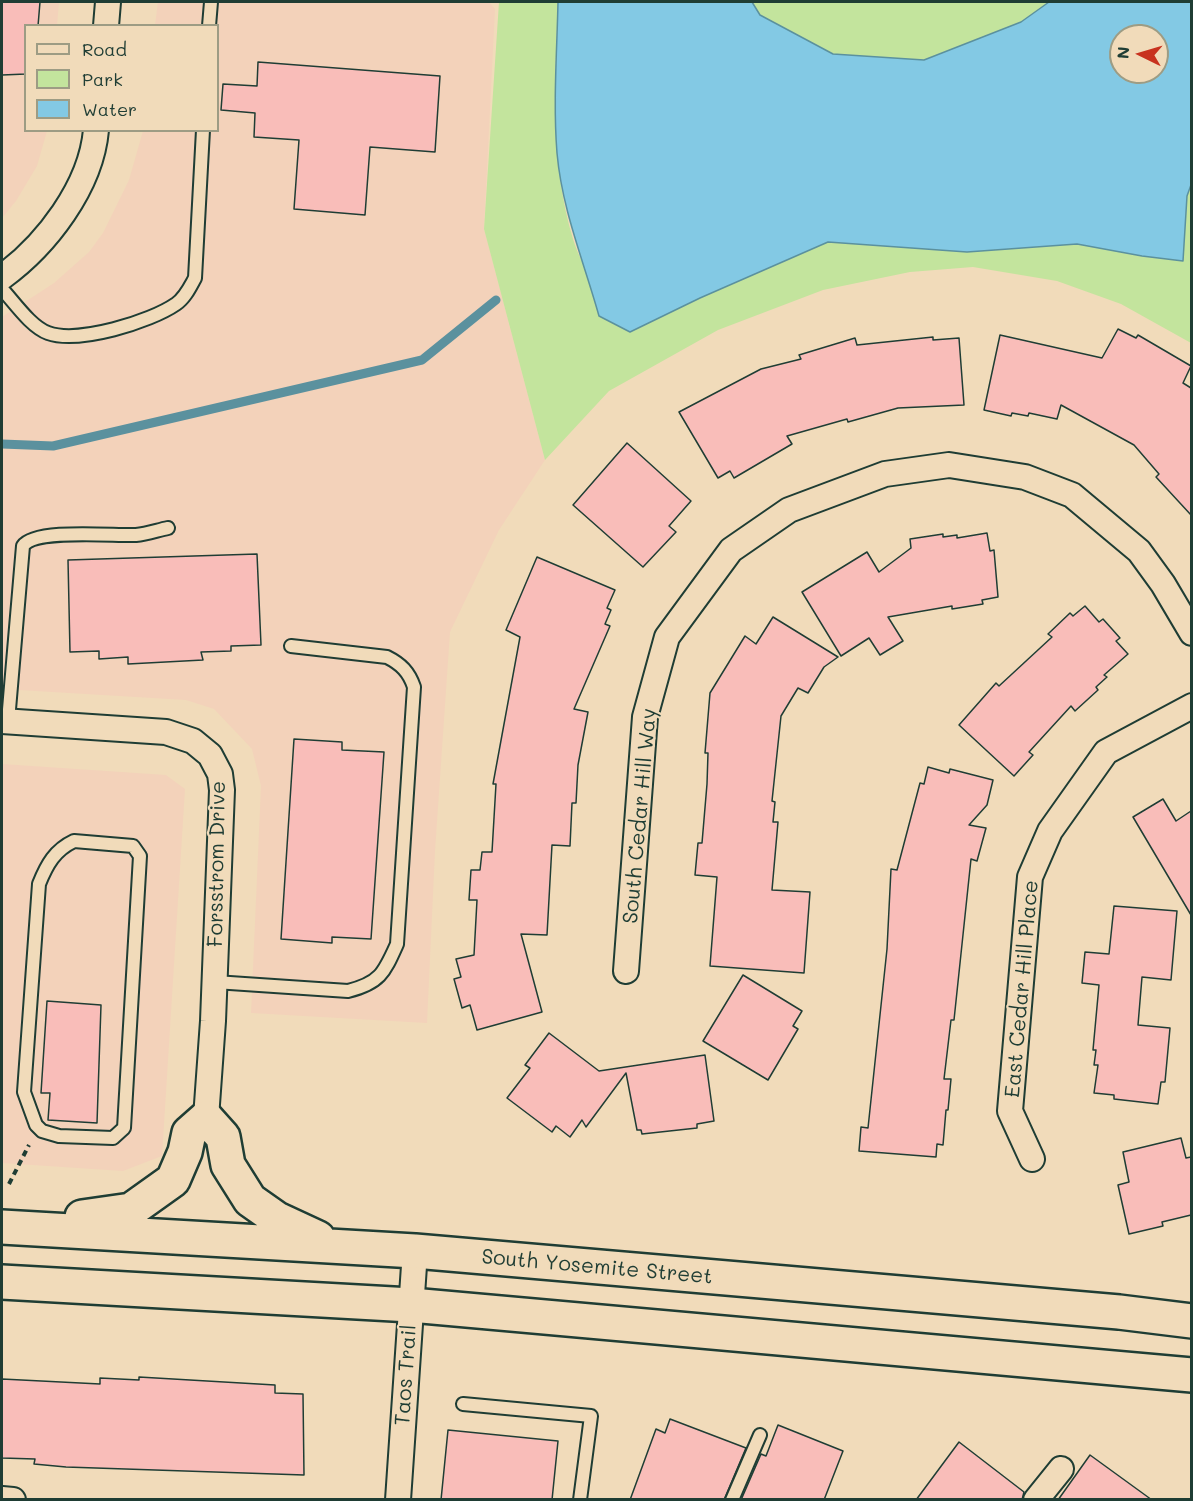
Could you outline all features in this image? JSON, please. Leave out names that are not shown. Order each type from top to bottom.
[{"type":"main road","points":[[7,1227],[131,1210],[173,1180],[185,1152],[189,1132],[206,1118],[222,1137],[228,1165],[250,1200],[277,1219],[335,1245]]},
{"type":"main road","name":"South Yosemite Street","points":[[7,1227],[415,1251],[1119,1312],[1191,1321]]},
{"type":"main road","points":[[2,1282],[411,1305],[1191,1375]]},
{"type":"street","points":[[106,24],[108,2]]},
{"type":"street","points":[[2,277],[19,264],[56,224],[72,200],[95,144],[96,132]]},
{"type":"street","name":"South Cedar Hill Way","points":[[626,971],[645,717],[667,637],[731,550],[789,510],[885,474],[949,465],[1025,477],[1072,495],[1139,551],[1163,584],[1191,633]]},
{"type":"street","name":"East Cedar Hill Place","points":[[1032,1160],[1010,1111],[1030,877],[1050,831],[1106,752],[1191,705]]},
{"type":"street","name":"Forsstrom Drive","points":[[5,721],[166,732],[193,741],[210,755],[220,774],[222,790],[215,982],[206,1118]]},
{"type":"street","name":"Taos Trail","points":[[398,1500],[415,1251]]},
{"type":"street","points":[[1036,1500],[1061,1469]]},
{"type":"street","points":[[2,1499],[13,1500]]},
{"type":"lane","points":[[209,24],[211,2]]},
{"type":"lane","points":[[2,288],[46,332],[64,337],[130,324],[176,304],[187,294],[195,278],[203,132]]},
{"type":"lane","points":[[5,721],[23,546],[26,542],[44,536],[138,535],[168,528]]},
{"type":"lane","points":[[215,982],[348,991],[369,986],[385,972],[397,944],[414,687],[411,677],[400,663],[387,657],[291,646]]},
{"type":"lane","points":[[74,841],[134,846],[140,856],[124,1128],[113,1138],[59,1136],[39,1128],[24,1092],[39,884],[47,864],[64,846],[74,841]]},
{"type":"lane","points":[[463,1404],[591,1416],[579,1500]]},
{"type":"lane","points":[[732,1500],[760,1435]]},
{"type":"path","points":[[9,1184],[39,1128]]},
{"type":"shaded area","points":[[2,2],[59,2],[57,24],[24,24],[24,132],[47,132],[37,166],[16,201],[2,218]]},
{"type":"shaded area","points":[[158,2],[489,2],[495,9],[484,229],[545,460],[499,530],[450,632],[435,851],[427,1023],[251,1013],[261,786],[252,749],[214,709],[186,700],[2,689],[2,317],[54,283],[89,252],[103,233],[129,180],[143,132],[219,132],[219,24],[155,24]]},
{"type":"shaded area","points":[[2,764],[166,775],[185,789],[162,1156],[123,1171],[2,1163]]},
{"type":"green space","points":[[499,2],[558,2],[557,151],[566,210],[573,239],[583,264],[630,332],[700,298],[828,242],[967,252],[1077,244],[1183,261],[1187,196],[1191,182],[1191,343],[1121,304],[1057,281],[973,267],[910,272],[823,290],[718,330],[609,391],[545,460],[484,229]]},
{"type":"green space","points":[[752,2],[1049,2],[1021,22],[924,60],[833,54],[760,15]]},
{"type":"water","points":[[558,2],[752,2],[760,15],[833,54],[924,60],[1021,22],[1049,2],[1191,2],[1192,182],[1187,196],[1183,261],[1077,244],[967,252],[828,242],[700,298],[630,332],[599,316],[564,195],[557,153],[555,96]]},
{"type":"building","points":[[2,2],[40,2],[38,24],[24,24],[24,74],[2,75]]},
{"type":"building","points":[[258,62],[440,76],[435,152],[370,147],[365,215],[294,209],[299,140],[254,137],[255,113],[221,110],[223,84],[257,86]]},
{"type":"building","points":[[1118,329],[1136,338],[1138,335],[1191,366],[1183,383],[1191,388],[1191,515],[1156,477],[1159,474],[1134,445],[1061,405],[1057,419],[1029,413],[1028,416],[1012,413],[1011,416],[984,410],[1000,335],[1102,358]]},
{"type":"building","points":[[933,337],[933,340],[959,338],[964,405],[898,408],[848,422],[847,419],[787,436],[792,444],[734,478],[730,471],[718,478],[679,412],[761,369],[801,359],[799,355],[855,338],[857,345]]},
{"type":"building","points":[[627,443],[691,501],[669,526],[676,532],[643,567],[573,505]]},
{"type":"building","points":[[987,533],[990,551],[994,550],[998,597],[982,600],[983,604],[952,609],[952,606],[888,617],[903,641],[880,655],[869,638],[841,656],[802,592],[867,552],[879,572],[911,548],[910,539],[943,534],[943,537],[957,535],[957,538]]},
{"type":"building","points":[[257,554],[261,645],[231,646],[231,651],[201,652],[203,660],[128,664],[128,657],[99,659],[99,651],[70,652],[68,560]]},
{"type":"building","points":[[537,557],[615,590],[607,608],[611,610],[605,624],[610,626],[574,709],[588,712],[578,765],[576,803],[572,803],[570,846],[552,845],[547,935],[521,934],[542,1012],[477,1030],[470,1005],[462,1008],[454,979],[461,977],[456,959],[474,955],[477,900],[469,900],[471,870],[480,870],[482,852],[492,852],[496,784],[493,784],[520,637],[506,630]]},
{"type":"building","points":[[1085,606],[1099,622],[1103,619],[1120,638],[1116,641],[1128,654],[1104,675],[1107,677],[1096,687],[1098,690],[1075,711],[1071,706],[1029,752],[1033,755],[1014,776],[959,725],[996,683],[999,686],[1052,637],[1048,634],[1070,613],[1073,616]]},
{"type":"building","points":[[773,617],[838,657],[824,667],[808,693],[798,688],[781,716],[772,801],[775,802],[773,822],[778,822],[772,890],[810,892],[804,973],[710,966],[717,877],[695,875],[698,843],[702,843],[707,784],[708,753],[705,753],[710,693],[745,636],[756,644]]},
{"type":"building","points":[[294,739],[342,742],[342,750],[384,752],[371,939],[332,937],[332,943],[281,939]]},
{"type":"building","points":[[928,767],[949,773],[950,769],[993,780],[987,805],[969,825],[986,828],[977,861],[971,859],[954,1020],[951,1020],[944,1079],[951,1079],[943,1145],[937,1144],[936,1157],[859,1151],[861,1127],[868,1128],[887,949],[891,869],[897,870],[920,783],[924,784]]},
{"type":"building","points":[[1163,799],[1176,821],[1191,811],[1191,915],[1133,817]]},
{"type":"building","points":[[1114,906],[1177,911],[1171,980],[1142,977],[1138,1025],[1170,1028],[1165,1082],[1161,1082],[1158,1104],[1114,1099],[1114,1095],[1094,1093],[1098,1065],[1094,1065],[1096,1050],[1093,1050],[1099,985],[1082,983],[1085,952],[1109,954]]},
{"type":"building","points":[[743,975],[802,1011],[793,1026],[798,1029],[768,1080],[703,1041]]},
{"type":"building","points":[[47,1001],[101,1005],[97,1123],[48,1120],[50,1093],[41,1093]]},
{"type":"building","points":[[549,1033],[599,1071],[705,1055],[714,1121],[697,1124],[697,1128],[642,1134],[641,1130],[637,1130],[626,1073],[586,1127],[582,1120],[570,1137],[556,1126],[552,1132],[507,1098],[530,1068],[525,1065]]},
{"type":"building","points":[[1181,1138],[1186,1158],[1191,1157],[1191,1215],[1162,1222],[1163,1226],[1129,1234],[1118,1185],[1129,1182],[1123,1152]]},
{"type":"building","points":[[139,1377],[275,1385],[275,1393],[303,1394],[304,1475],[66,1467],[34,1464],[35,1459],[2,1458],[2,1379],[100,1384],[100,1378],[139,1380]]},
{"type":"building","points":[[670,1419],[746,1448],[724,1500],[630,1500],[656,1429],[665,1433]]},
{"type":"building","points":[[778,1425],[843,1451],[824,1500],[741,1500],[761,1454],[766,1456]]},
{"type":"building","points":[[448,1430],[558,1441],[552,1500],[441,1500]]},
{"type":"building","points":[[959,1442],[1024,1492],[1022,1500],[916,1500]]},
{"type":"building","points":[[1090,1455],[1152,1500],[1058,1500]]},
{"type":"waterway","points":[[2,444],[53,446],[422,360],[496,300]]}]
